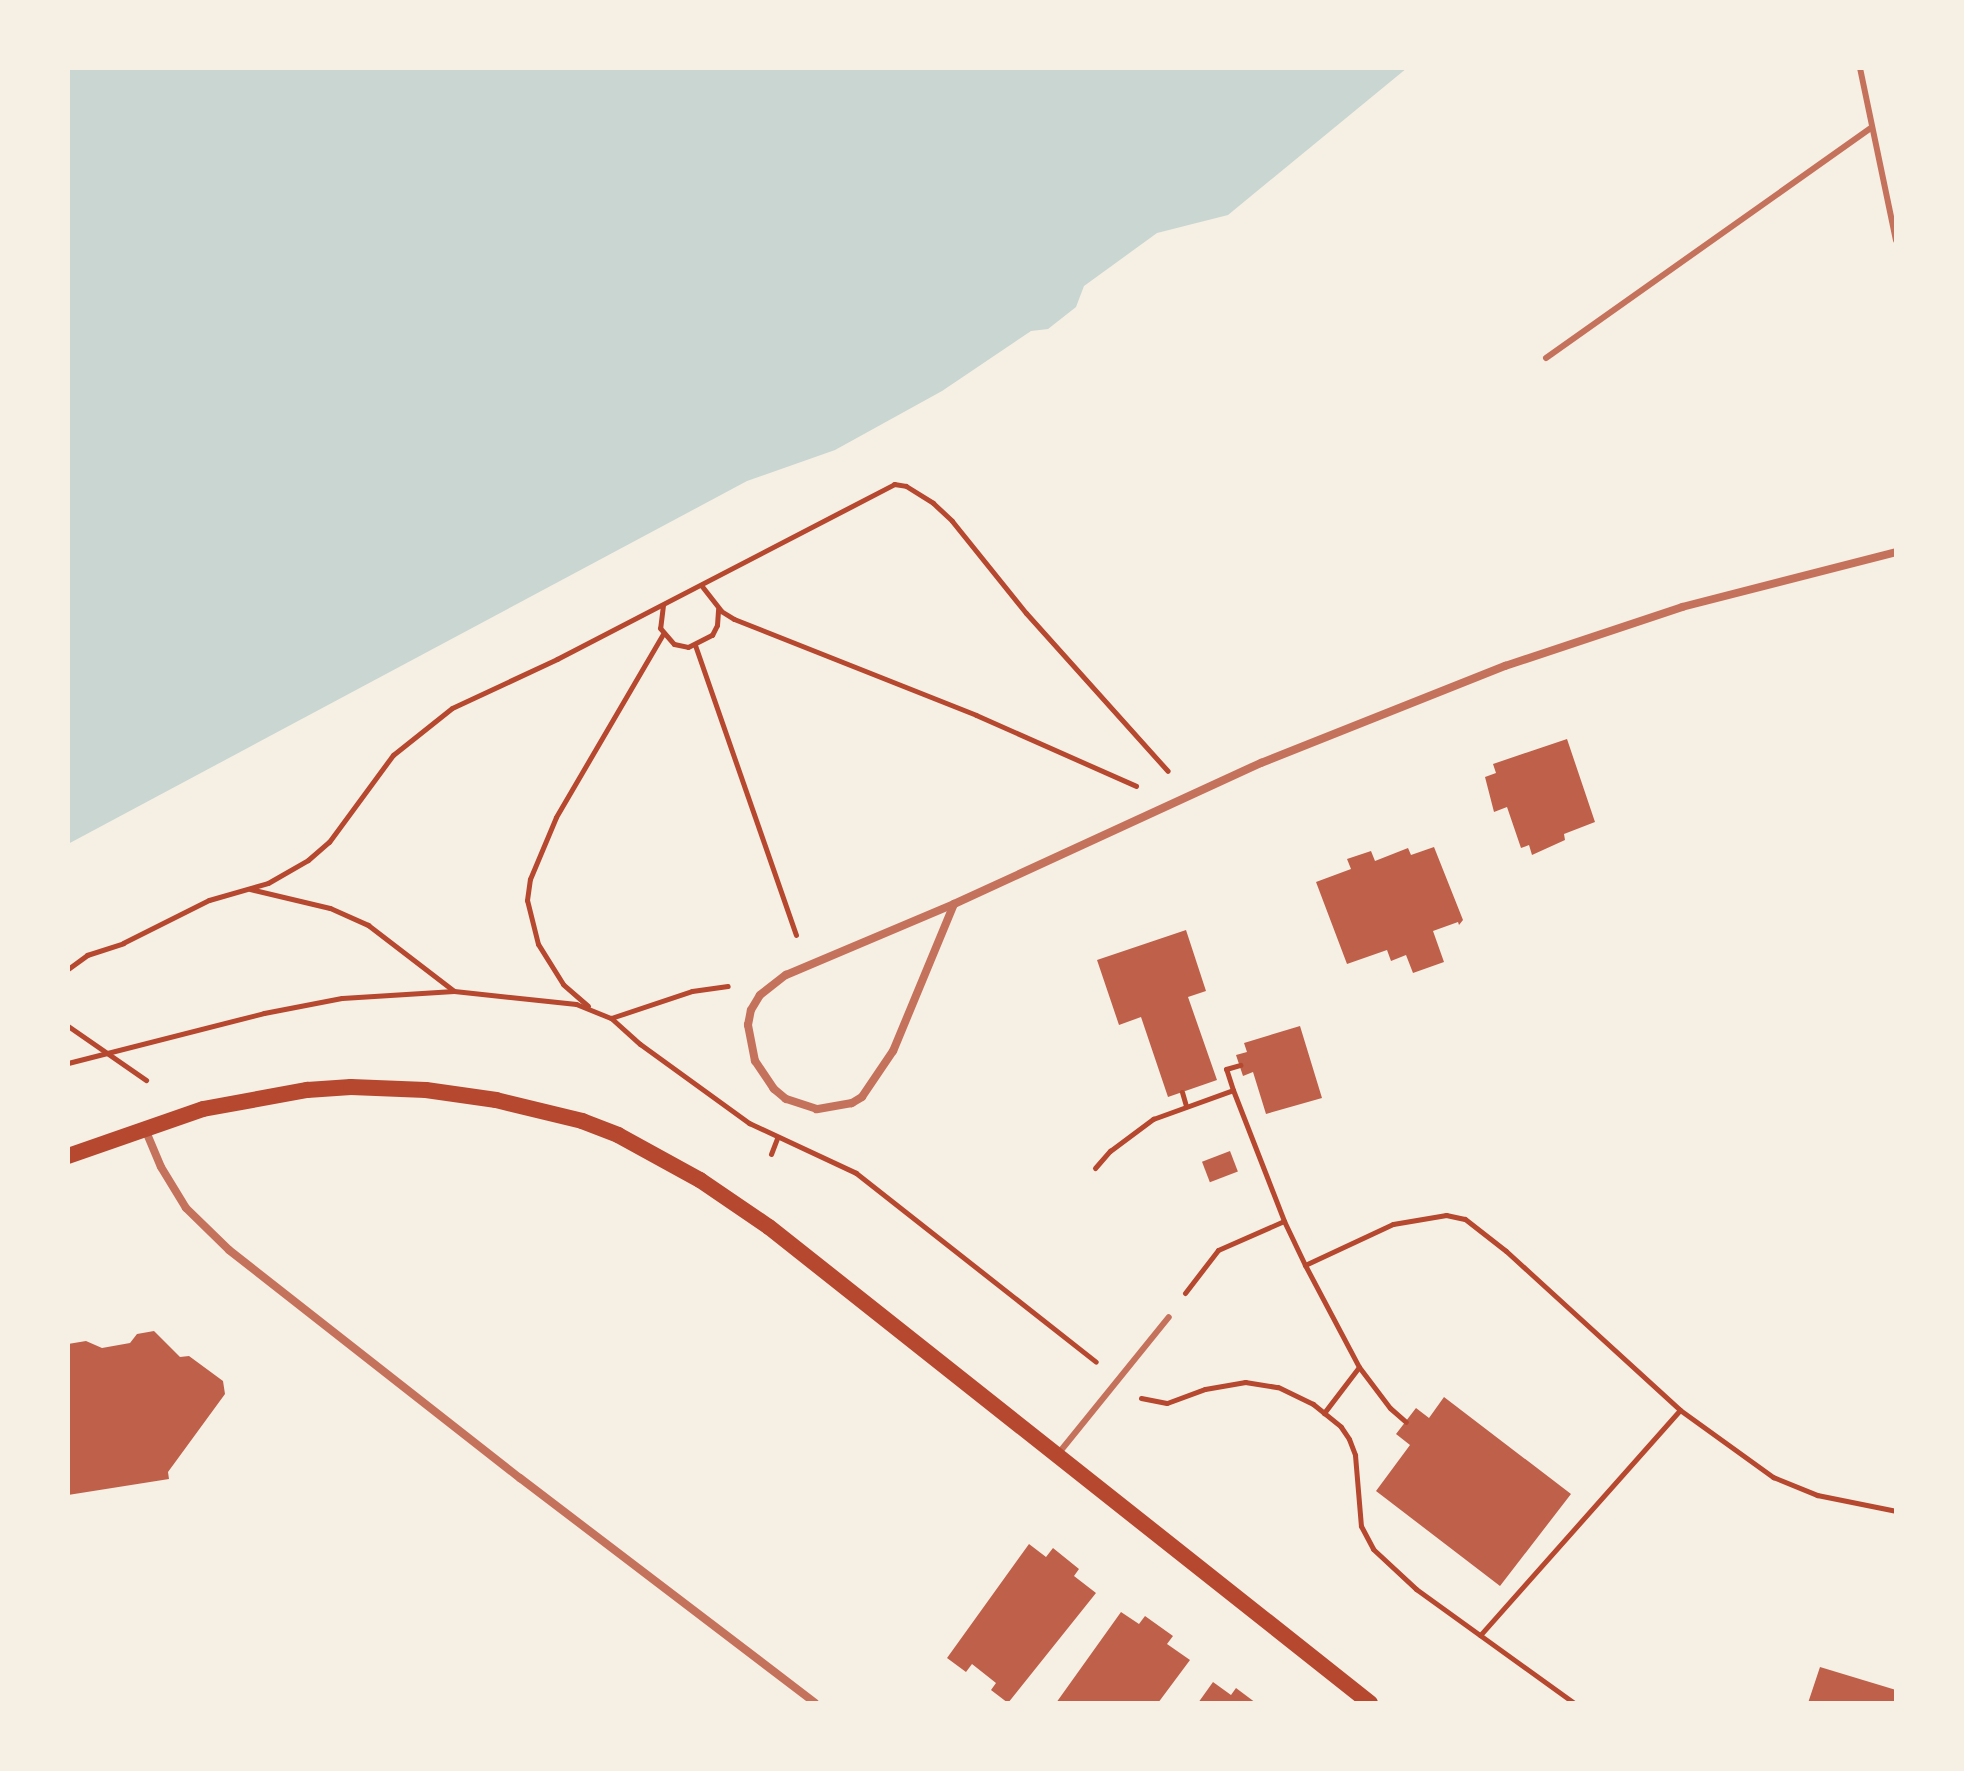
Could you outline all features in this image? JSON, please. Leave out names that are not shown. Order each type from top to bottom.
[{"type":"main road","points":[[68,1156],[203,1109],[307,1090],[351,1087],[445,1092],[541,1109],[582,1121],[658,1155],[740,1205],[1370,1703]]},
{"type":"street","points":[[954,904],[893,1051],[862,1097],[852,1103],[817,1109],[786,1099],[774,1089],[755,1061],[750,1042],[751,1010],[760,995],[786,975],[954,904],[1261,763],[1505,666],[1682,607],[1896,552]]},
{"type":"street","points":[[145,1128],[151,1147],[179,1198],[229,1250],[544,1497],[815,1703]]},
{"type":"lane","points":[[1860,68],[1896,240]]},
{"type":"lane","points":[[1546,358],[1871,128]]},
{"type":"lane","points":[[1056,1457],[1169,1317]]},
{"type":"path","points":[[68,969],[87,955],[123,943],[209,900],[268,883],[308,860],[329,842],[393,755],[452,708],[701,585],[875,491],[894,484],[906,486],[952,521],[1026,613],[1167,767]]},
{"type":"path","points":[[701,585],[718,608],[734,619],[976,715],[1129,784]]},
{"type":"path","points":[[663,604],[660,628],[674,644],[695,645],[712,635],[717,625],[718,608]]},
{"type":"path","points":[[591,1009],[563,984],[538,944],[527,900],[530,879],[556,817],[663,634]]},
{"type":"path","points":[[695,645],[796,935]]},
{"type":"path","points":[[249,888],[330,908],[368,925],[454,991]]},
{"type":"path","points":[[611,1018],[692,991],[719,985],[734,987]]},
{"type":"path","points":[[68,1063],[299,1005],[390,992],[454,991],[545,998],[591,1009],[611,1018],[696,1087],[777,1138],[856,1173],[1103,1369]]},
{"type":"path","points":[[68,1026],[146,1080]]},
{"type":"path","points":[[1240,1065],[1226,1069],[1284,1221],[1359,1367],[1390,1408],[1406,1422]]},
{"type":"path","points":[[1095,1168],[1110,1151],[1153,1119],[1233,1090]]},
{"type":"path","points":[[1182,1092],[1186,1106]]},
{"type":"path","points":[[771,1154],[777,1138]]},
{"type":"path","points":[[1305,1265],[1393,1224],[1446,1215],[1465,1219],[1506,1251],[1680,1410],[1773,1477],[1817,1495],[1896,1511]]},
{"type":"path","points":[[1169,1317],[1218,1250],[1284,1221]]},
{"type":"path","points":[[1324,1413],[1359,1367]]},
{"type":"path","points":[[1134,1393],[1152,1402],[1167,1403],[1215,1386],[1262,1383],[1295,1394],[1324,1413],[1341,1427],[1355,1455],[1361,1526],[1373,1549],[1406,1581],[1574,1703]]},
{"type":"path","points":[[1480,1635],[1680,1410]]},
{"type":"shaded area","points":[[68,68],[1407,68],[1228,215],[1157,233],[1084,286],[1076,307],[1048,329],[1031,331],[942,391],[835,450],[747,481],[68,844]]},
{"type":"building","points":[[1567,739],[1595,822],[1564,834],[1565,840],[1532,855],[1529,845],[1521,848],[1507,807],[1494,812],[1485,777],[1496,773],[1493,764]]},
{"type":"building","points":[[1434,847],[1463,920],[1459,925],[1458,922],[1433,931],[1444,962],[1413,973],[1406,955],[1391,961],[1387,950],[1347,964],[1316,882],[1351,869],[1347,859],[1371,851],[1375,861],[1408,848],[1411,855]]},
{"type":"building","points":[[1186,930],[1206,991],[1188,997],[1217,1080],[1168,1097],[1141,1017],[1119,1025],[1097,960]]},
{"type":"building","points":[[1300,1026],[1322,1098],[1266,1114],[1253,1072],[1243,1076],[1236,1055],[1247,1052],[1244,1043]]},
{"type":"building","points":[[1230,1151],[1238,1172],[1210,1182],[1202,1162]]},
{"type":"building","points":[[154,1331],[180,1357],[189,1356],[223,1381],[225,1394],[168,1472],[169,1479],[68,1495],[68,1344],[86,1341],[102,1348],[130,1343],[137,1334]]},
{"type":"building","points":[[1444,1397],[1571,1494],[1500,1586],[1376,1491],[1410,1445],[1396,1434],[1416,1408],[1429,1418]]},
{"type":"building","points":[[1029,1544],[1046,1557],[1053,1548],[1079,1569],[1074,1576],[1096,1593],[1008,1703],[991,1690],[996,1683],[972,1664],[966,1672],[947,1658]]},
{"type":"building","points":[[1121,1612],[1139,1624],[1145,1616],[1173,1636],[1167,1644],[1190,1660],[1158,1703],[1056,1703]]},
{"type":"building","points":[[1820,1667],[1896,1690],[1896,1703],[1808,1703]]},
{"type":"building","points":[[1213,1682],[1231,1695],[1236,1688],[1256,1703],[1198,1703]]}]
